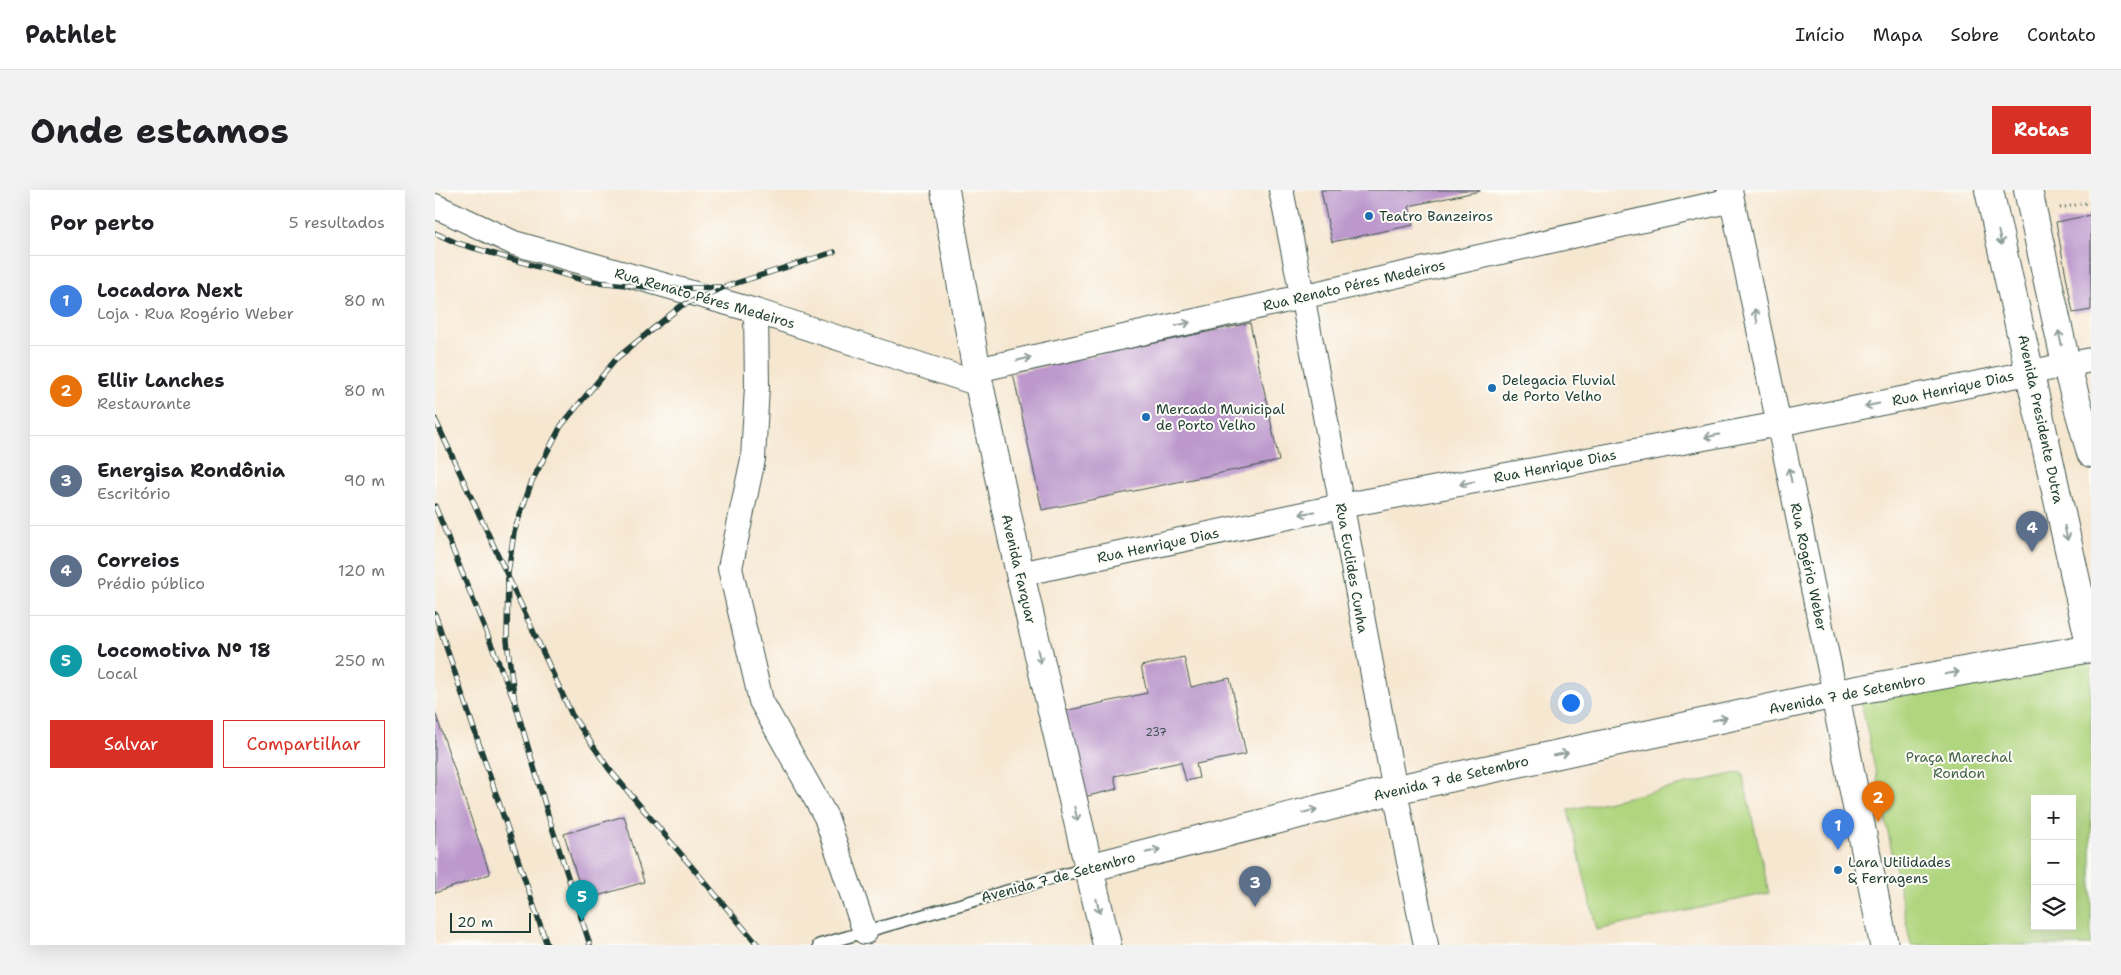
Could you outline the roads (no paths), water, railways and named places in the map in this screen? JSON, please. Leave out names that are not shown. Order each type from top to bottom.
[{"type":"street","name":"Avenida Farquar","points":[[945,190],[978,377],[1020,574],[1107,945]]},
{"type":"street","name":"Rua Euclides Cunha","points":[[1281,190],[1303,297],[1393,790],[1425,945]]},
{"type":"street","name":"Avenida Presidente Dutra","points":[[1989,190],[2031,371],[2091,648]]},
{"type":"street","points":[[2028,190],[2079,362],[2091,453]]},
{"type":"street","name":"Rua Renato Péres Medeiros","points":[[435,206],[514,243],[755,311],[978,377],[1731,195]]},
{"type":"street","name":"Rua Rogério Weber","points":[[1731,195],[1835,694],[1885,945]]},
{"type":"street","points":[[755,311],[757,386],[753,459],[730,568],[761,701],[826,817],[865,932]]},
{"type":"street","name":"Rua Henrique Dias","points":[[1020,574],[1341,506],[1779,424],[2079,362]]},
{"type":"street","name":"Avenida 7 de Setembro","points":[[1088,868],[1393,790],[1835,694],[2091,648]]},
{"type":"lane","name":"Avenida 7 de Setembro","points":[[819,945],[1088,868]]},
{"type":"railway","points":[[435,233],[457,243],[586,281],[667,289],[720,287]]},
{"type":"railway","points":[[515,703],[507,641],[508,573],[514,532],[532,481],[561,426],[617,358],[681,306],[727,286],[834,252]]},
{"type":"railway","points":[[435,419],[572,715],[609,769],[758,945]]},
{"type":"railway","points":[[435,506],[515,703],[549,818],[590,945]]},
{"type":"railway","points":[[435,614],[547,945]]},
{"type":"place","name":"Teatro Banzeiros","points":[[1369,216]]},
{"type":"place","name":"Delegacia Fluvial de Porto Velho","points":[[1492,388]]},
{"type":"place","name":"Mercado Municipal de Porto Velho","points":[[1146,417]]},
{"type":"place","name":"Correios","points":[[2032,552]]},
{"type":"place","name":"Ellir Lanches","points":[[1878,822]]},
{"type":"place","name":"Locadora Next","points":[[1838,850]]},
{"type":"place","name":"Lara Utilidades & Ferragens","points":[[1838,870]]},
{"type":"place","name":"Energisa Rondônia","points":[[1255,907]]},
{"type":"place","name":"Locomotiva Nº 18","points":[[582,921]]},
{"type":"park label","name":"Praça Marechal Rondon","points":[[1959,766]]}]
